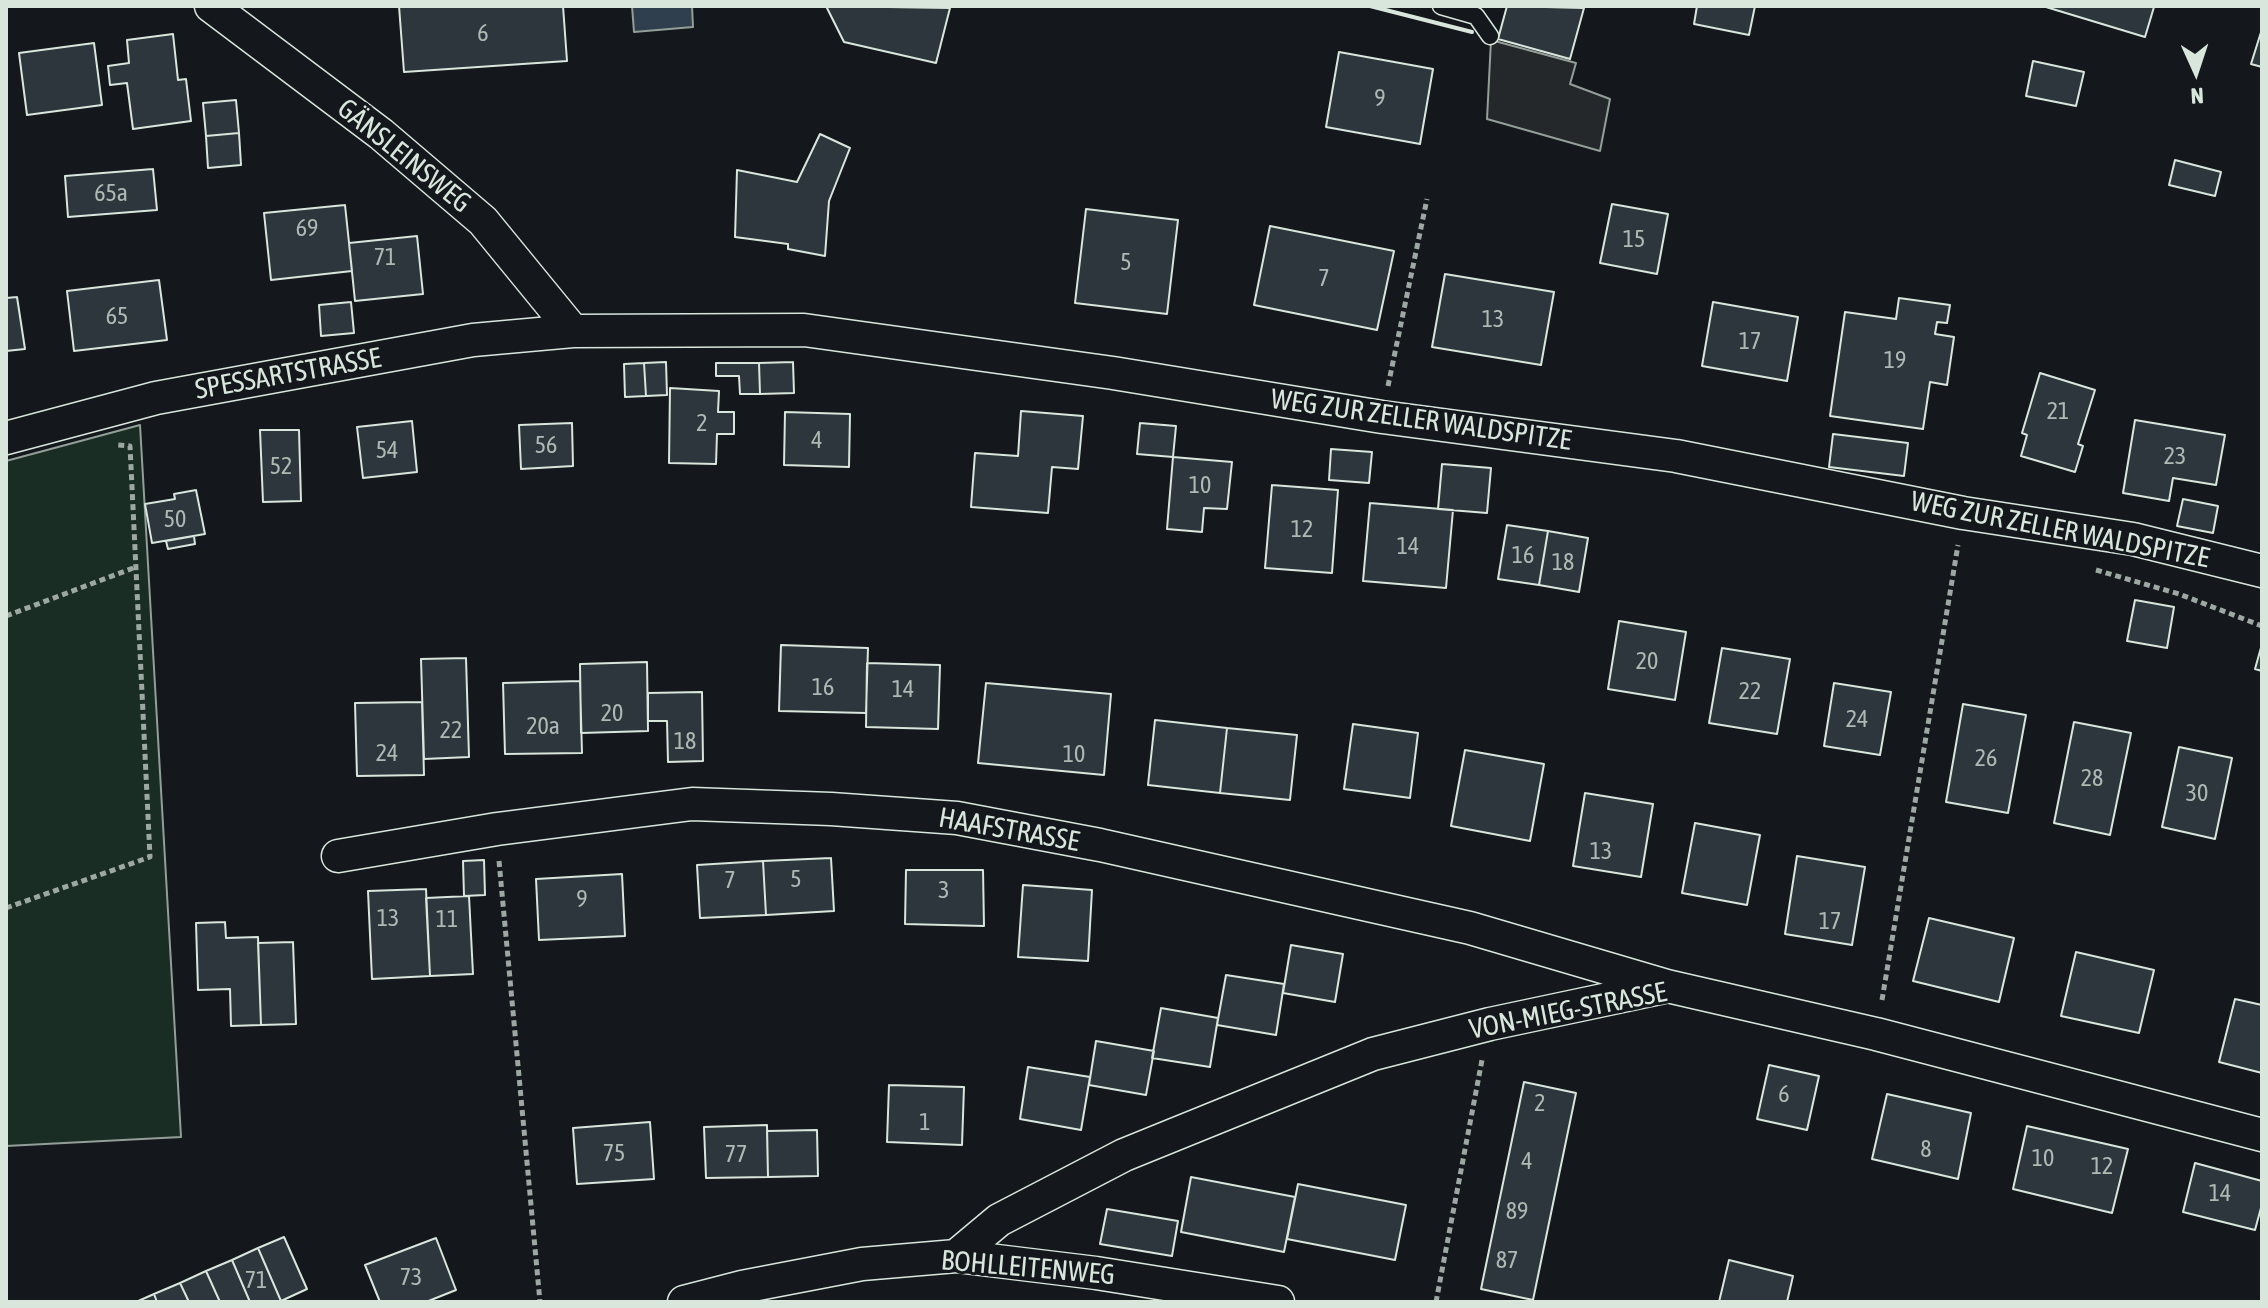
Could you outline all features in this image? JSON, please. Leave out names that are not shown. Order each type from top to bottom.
[{"type":"street","name":"GÄNSLEINSWEG","points":[[211,6],[381,134],[483,221],[573,331]]},
{"type":"street","name":"WEG ZUR ZELLER WALDSPITZE","points":[[573,331],[804,330],[1098,371],[1382,417],[1676,456],[1963,513],[2133,539],[2262,571]]},
{"type":"street","name":"SPESSARTSTRASSE","points":[[6,438],[156,398],[473,340],[573,331]]},
{"type":"street","name":"HAAFSTRASSE","points":[[338,856],[497,829],[692,804],[957,818],[1100,845],[1470,928],[1667,986]]},
{"type":"street","name":"VON-MIEG-STRASSE","points":[[956,1256],[999,1220],[1124,1155],[1373,1054],[1503,1020],[1667,986],[1876,1034],[2262,1135]]},
{"type":"street","name":"BOHLLEITENWEG","points":[[684,1302],[742,1287],[862,1264],[956,1256],[1096,1273],[1278,1302]]},
{"type":"lane","points":[[1441,6],[1476,16],[1490,36]]},
{"type":"path","points":[[1389,383],[1427,199]]},
{"type":"path","points":[[6,908],[150,857],[130,446],[102,445]]},
{"type":"path","points":[[1876,1034],[1957,549]]},
{"type":"path","points":[[6,616],[136,567]]},
{"type":"path","points":[[500,889],[540,1302]]},
{"type":"path","points":[[1436,1302],[1477,1083]]},
{"type":"green space","points":[[140,425],[181,1137],[6,1146],[6,461]]},
{"type":"shaded area","points":[[1491,40],[1576,63],[1570,84],[1610,99],[1600,151],[1487,119]]},
{"type":"water","points":[[632,6],[692,6],[693,27],[634,32]]},
{"type":"building","points":[[399,6],[563,6],[567,61],[404,72]]},
{"type":"building","points":[[826,6],[950,8],[936,63],[844,42]]},
{"type":"building","points":[[1507,6],[1584,8],[1570,59],[1498,39]]},
{"type":"building","points":[[1697,6],[1755,6],[1749,35],[1694,24]]},
{"type":"building","points":[[2152,6],[2145,37],[2046,7]]},
{"type":"building","points":[[2262,29],[2262,67],[2251,64]]},
{"type":"building","points":[[173,34],[178,80],[186,79],[191,121],[133,129],[127,83],[110,85],[108,66],[129,63],[127,40]]},
{"type":"building","points":[[94,43],[102,105],[27,115],[19,53]]},
{"type":"building","points":[[1339,52],[1433,69],[1420,144],[1326,127]]},
{"type":"building","points":[[2033,61],[2084,72],[2076,106],[2026,96]]},
{"type":"building","points":[[236,100],[239,133],[206,136],[203,103]]},
{"type":"building","points":[[239,133],[241,165],[208,168],[206,136]]},
{"type":"building","points":[[820,134],[850,148],[829,201],[825,256],[788,249],[788,244],[735,237],[737,170],[797,182]]},
{"type":"building","points":[[2175,160],[2221,172],[2215,196],[2169,185]]},
{"type":"building","points":[[153,169],[157,210],[68,217],[65,176]]},
{"type":"building","points":[[1612,204],[1668,214],[1657,274],[1600,263]]},
{"type":"building","points":[[345,205],[352,271],[271,280],[264,213]]},
{"type":"building","points":[[1086,209],[1178,220],[1167,314],[1075,303]]},
{"type":"building","points":[[1270,226],[1394,251],[1377,330],[1254,305]]},
{"type":"building","points":[[417,236],[423,294],[355,301],[349,243]]},
{"type":"building","points":[[1445,274],[1554,292],[1541,365],[1432,347]]},
{"type":"building","points":[[159,280],[167,340],[74,351],[67,291]]},
{"type":"building","points":[[17,297],[25,349],[6,351],[6,298]]},
{"type":"building","points":[[1899,298],[1950,305],[1947,323],[1937,322],[1935,334],[1954,337],[1947,385],[1930,382],[1923,429],[1830,416],[1845,312],[1896,319]]},
{"type":"building","points":[[351,302],[354,333],[321,336],[319,305]]},
{"type":"building","points":[[1713,302],[1798,317],[1787,381],[1702,366]]},
{"type":"building","points":[[666,362],[667,395],[646,396],[644,363]]},
{"type":"building","points":[[793,362],[794,393],[760,394],[759,363]]},
{"type":"building","points":[[644,363],[646,396],[625,397],[624,364]]},
{"type":"building","points":[[716,363],[759,363],[760,394],[740,394],[739,376],[716,376]]},
{"type":"building","points":[[2040,373],[2095,390],[2078,444],[2083,446],[2075,472],[2021,456],[2027,435],[2022,433]]},
{"type":"building","points":[[670,388],[719,391],[718,412],[734,412],[734,434],[717,434],[716,464],[669,463]]},
{"type":"building","points":[[1021,411],[1083,416],[1078,469],[1052,467],[1048,513],[971,507],[975,453],[1018,456]]},
{"type":"building","points":[[785,412],[850,414],[849,467],[784,465]]},
{"type":"building","points":[[2135,420],[2225,435],[2216,485],[2173,478],[2169,501],[2123,493]]},
{"type":"building","points":[[412,421],[417,472],[363,478],[357,427]]},
{"type":"building","points":[[572,423],[573,466],[521,469],[519,425]]},
{"type":"building","points":[[1140,423],[1176,426],[1173,457],[1137,454]]},
{"type":"building","points":[[260,430],[299,430],[301,501],[263,502]]},
{"type":"building","points":[[1833,434],[1908,443],[1904,476],[1829,467]]},
{"type":"building","points":[[1331,449],[1372,452],[1369,483],[1329,480]]},
{"type":"building","points":[[1173,457],[1232,462],[1227,509],[1204,508],[1202,532],[1167,529]]},
{"type":"building","points":[[1442,464],[1491,468],[1487,513],[1438,509]]},
{"type":"building","points":[[1272,485],[1338,490],[1332,573],[1265,568]]},
{"type":"building","points":[[196,490],[205,534],[152,543],[145,504],[175,499],[174,494]]},
{"type":"building","points":[[2183,499],[2218,506],[2213,533],[2177,526]]},
{"type":"building","points":[[1370,503],[1453,510],[1446,588],[1363,581]]},
{"type":"building","points":[[1507,525],[1548,531],[1539,585],[1498,579]]},
{"type":"building","points":[[1548,531],[1588,538],[1579,592],[1539,585]]},
{"type":"building","points":[[194,536],[195,544],[168,549],[166,541]]},
{"type":"building","points":[[2135,600],[2174,607],[2167,648],[2127,641]]},
{"type":"building","points":[[1619,621],[1686,632],[1675,700],[1608,689]]},
{"type":"building","points":[[2262,644],[2262,671],[2255,669]]},
{"type":"building","points":[[781,645],[868,648],[866,713],[779,711]]},
{"type":"building","points":[[1722,648],[1790,659],[1777,734],[1709,723]]},
{"type":"building","points":[[466,658],[469,757],[424,759],[421,659]]},
{"type":"building","points":[[647,662],[648,731],[581,733],[580,664]]},
{"type":"building","points":[[867,663],[940,665],[938,729],[866,727]]},
{"type":"building","points":[[580,681],[582,753],[505,754],[503,683]]},
{"type":"building","points":[[986,683],[1111,694],[1104,775],[978,763]]},
{"type":"building","points":[[1834,683],[1891,692],[1880,755],[1824,746]]},
{"type":"building","points":[[702,692],[703,761],[668,762],[667,721],[648,721],[648,693]]},
{"type":"building","points":[[422,702],[424,775],[357,776],[355,703]]},
{"type":"building","points":[[1963,704],[2026,715],[2008,813],[1946,802]]},
{"type":"building","points":[[1155,720],[1227,728],[1220,793],[1148,785]]},
{"type":"building","points":[[2074,722],[2131,733],[2110,835],[2054,823]]},
{"type":"building","points":[[1353,724],[1418,733],[1410,798],[1344,789]]},
{"type":"building","points":[[1227,728],[1297,735],[1290,800],[1220,793]]},
{"type":"building","points":[[2179,747],[2232,758],[2215,839],[2162,827]]},
{"type":"building","points":[[1465,750],[1544,764],[1530,841],[1451,826]]},
{"type":"building","points":[[1585,793],[1653,804],[1641,877],[1573,866]]},
{"type":"building","points":[[1695,823],[1760,835],[1747,905],[1682,893]]},
{"type":"building","points":[[1797,856],[1865,867],[1852,945],[1785,934]]},
{"type":"building","points":[[831,858],[834,911],[766,915],[763,861]]},
{"type":"building","points":[[484,860],[485,895],[464,896],[463,861]]},
{"type":"building","points":[[763,861],[766,915],[700,918],[697,865]]},
{"type":"building","points":[[906,870],[983,870],[984,926],[905,924]]},
{"type":"building","points":[[622,874],[625,936],[539,940],[536,879]]},
{"type":"building","points":[[1023,885],[1092,890],[1088,961],[1018,957]]},
{"type":"building","points":[[426,889],[430,976],[372,979],[368,891]]},
{"type":"building","points":[[469,896],[473,974],[430,976],[426,898]]},
{"type":"building","points":[[1929,918],[2014,938],[1999,1002],[1913,981]]},
{"type":"building","points":[[225,922],[226,938],[258,937],[261,1025],[231,1026],[230,989],[198,990],[196,923]]},
{"type":"building","points":[[293,942],[296,1024],[261,1025],[258,943]]},
{"type":"building","points":[[1291,945],[1343,954],[1335,1002],[1283,993]]},
{"type":"building","points":[[2076,952],[2154,970],[2139,1033],[2061,1016]]},
{"type":"building","points":[[1226,975],[1284,984],[1276,1035],[1217,1025]]},
{"type":"building","points":[[2235,999],[2262,1005],[2262,1073],[2219,1062]]},
{"type":"building","points":[[1161,1008],[1218,1018],[1210,1067],[1152,1058]]},
{"type":"building","points":[[1096,1041],[1154,1051],[1146,1095],[1089,1085]]},
{"type":"building","points":[[1769,1065],[1819,1076],[1807,1130],[1757,1119]]},
{"type":"building","points":[[1028,1067],[1090,1077],[1081,1130],[1020,1119]]},
{"type":"building","points":[[1524,1082],[1576,1093],[1533,1300],[1481,1289]]},
{"type":"building","points":[[889,1085],[964,1087],[962,1145],[887,1142]]},
{"type":"building","points":[[1887,1094],[1971,1113],[1958,1179],[1872,1159]]},
{"type":"building","points":[[650,1122],[654,1179],[577,1184],[573,1128]]},
{"type":"building","points":[[767,1125],[768,1177],[706,1178],[704,1127]]},
{"type":"building","points":[[2027,1126],[2128,1149],[2112,1213],[2013,1189]]},
{"type":"building","points":[[817,1130],[818,1176],[768,1177],[767,1131]]},
{"type":"building","points":[[2195,1163],[2262,1181],[2262,1204],[2255,1230],[2183,1212]]},
{"type":"building","points":[[1191,1177],[1295,1197],[1284,1252],[1181,1232]]},
{"type":"building","points":[[1298,1184],[1406,1205],[1395,1260],[1287,1239]]},
{"type":"building","points":[[1107,1209],[1178,1221],[1172,1256],[1100,1244]]},
{"type":"building","points":[[284,1237],[307,1289],[281,1301],[258,1248]]},
{"type":"building","points":[[436,1238],[456,1290],[426,1302],[380,1302],[365,1265]]},
{"type":"building","points":[[258,1248],[281,1301],[250,1302],[232,1260]]},
{"type":"building","points":[[232,1260],[250,1302],[220,1302],[206,1271]]},
{"type":"building","points":[[1729,1260],[1793,1276],[1787,1302],[1719,1302]]},
{"type":"building","points":[[206,1271],[220,1302],[189,1302],[180,1283]]},
{"type":"building","points":[[180,1283],[189,1302],[157,1302],[154,1294]]},
{"type":"building","points":[[154,1294],[157,1302],[136,1302]]},
{"type":"wall","points":[[1370,6],[1472,32]]}]
